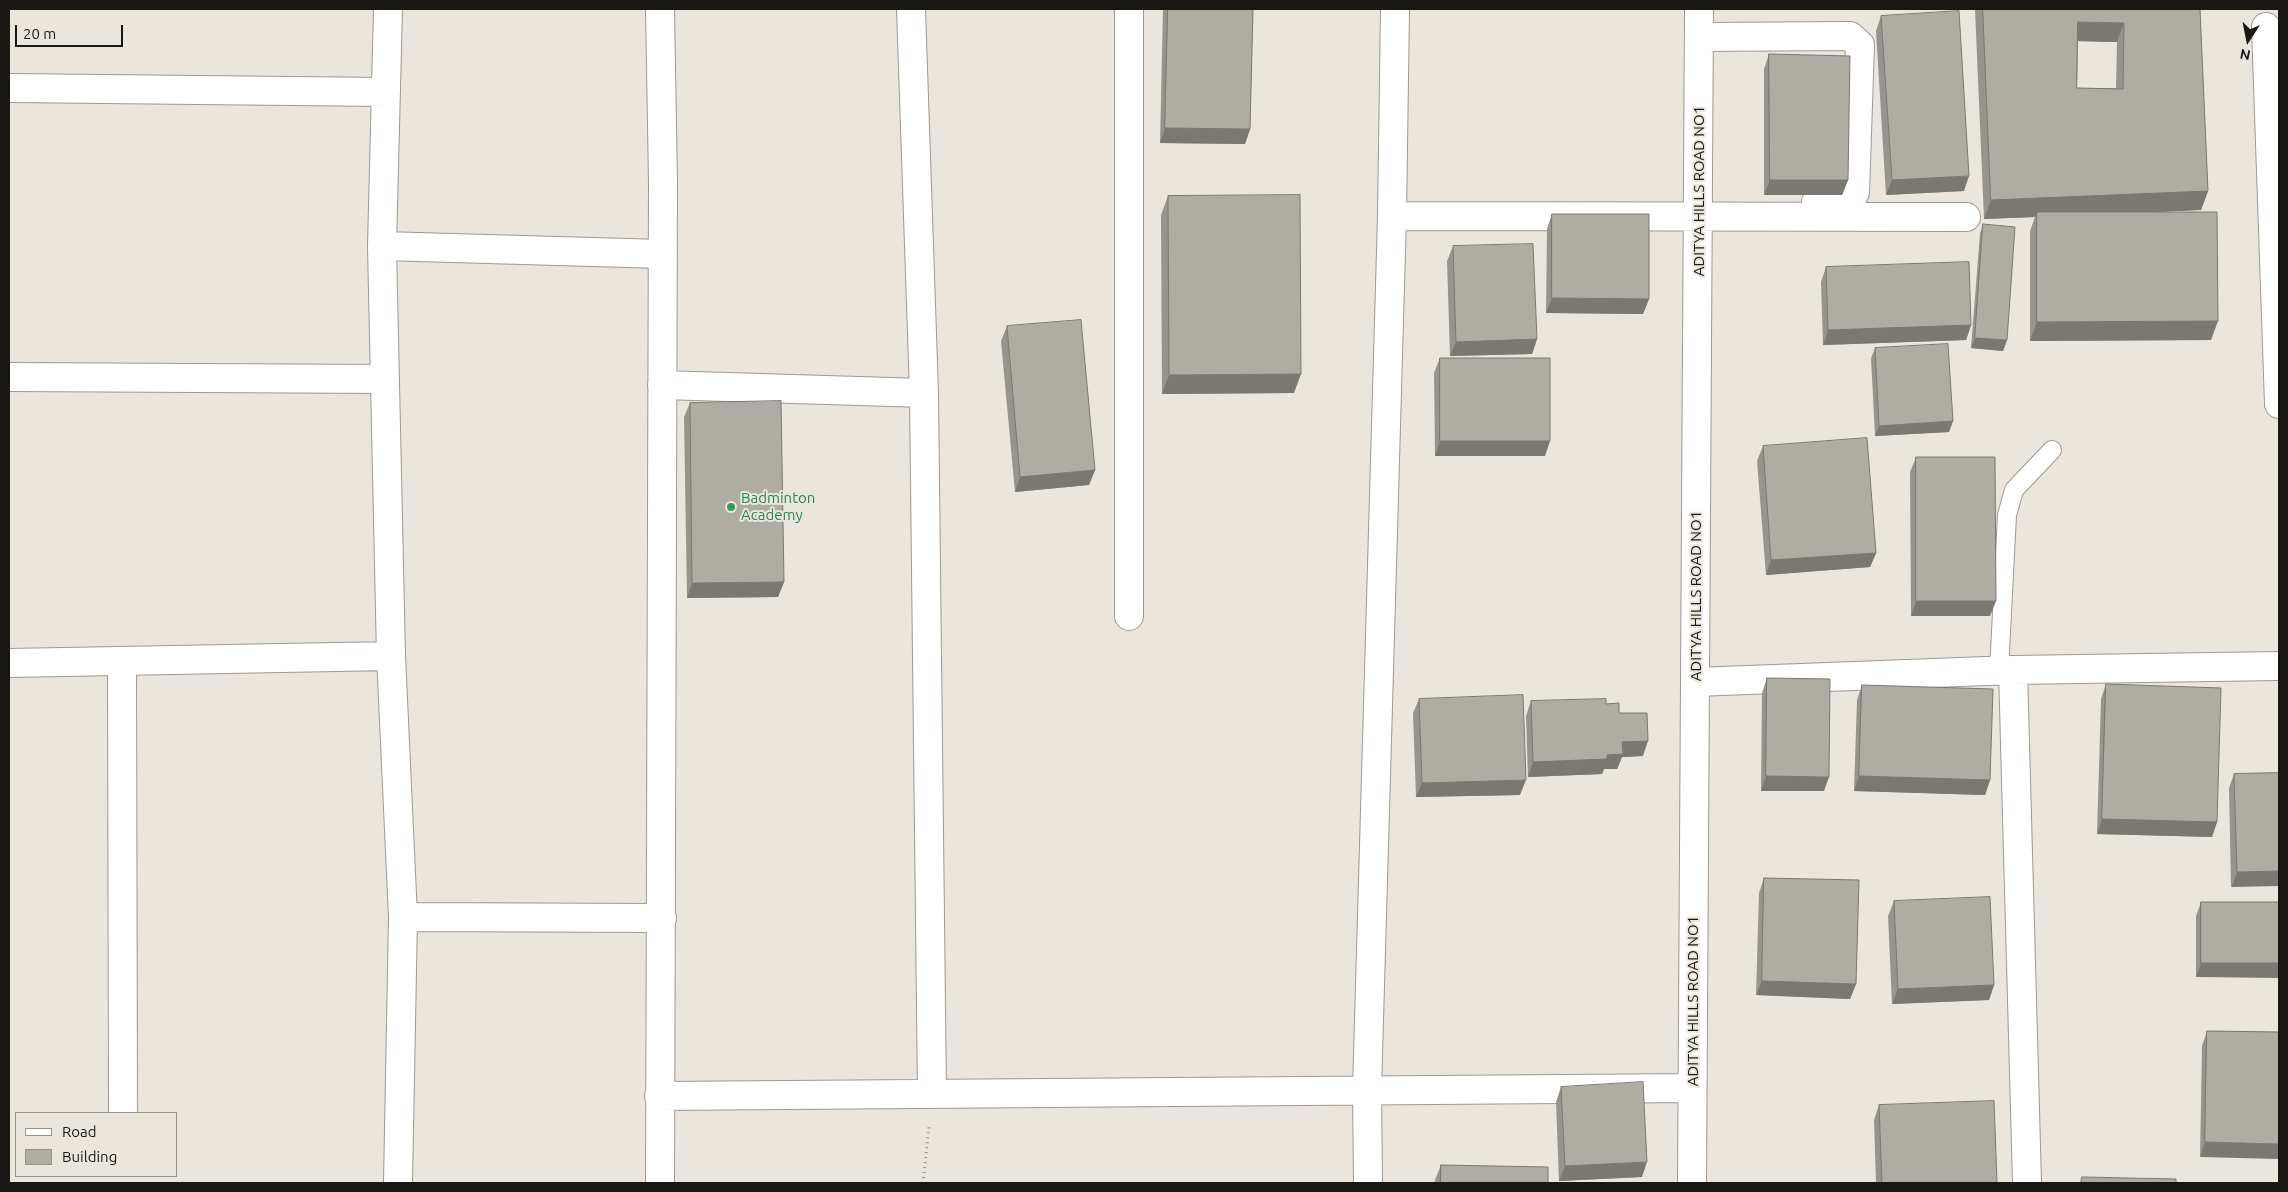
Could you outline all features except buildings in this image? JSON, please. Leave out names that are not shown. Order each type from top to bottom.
[{"type":"street","points":[[388,9],[382,246],[391,656],[403,917],[398,1183]]},
{"type":"street","points":[[660,9],[663,254],[660,1183]]},
{"type":"street","points":[[911,9],[924,393],[932,1094]]},
{"type":"street","points":[[1128,9],[1129,616]]},
{"type":"street","points":[[1368,1183],[1367,1090],[1392,216],[1395,9]]},
{"type":"street","name":"ADITYA HILLS ROAD NO1","points":[[1692,1183],[1699,9]]},
{"type":"street","points":[[2266,27],[2279,404]]},
{"type":"street","points":[[1392,216],[1699,210],[1849,202],[1856,192],[1860,45],[1850,36],[1699,37]]},
{"type":"street","points":[[9,88],[386,92]]},
{"type":"street","points":[[1699,210],[1966,217]]},
{"type":"street","points":[[382,246],[663,254]]},
{"type":"street","points":[[9,377],[385,379]]},
{"type":"street","points":[[662,385],[924,393]]},
{"type":"street","points":[[9,663],[391,656]]},
{"type":"street","points":[[122,661],[123,1112]]},
{"type":"street","points":[[1695,682],[2006,671],[2279,666]]},
{"type":"street","points":[[2006,671],[2027,1183]]},
{"type":"street","points":[[403,917],[662,918]]},
{"type":"street","points":[[659,1096],[1692,1088]]},
{"type":"lane","points":[[2006,671],[2008,516],[2014,490],[2052,450]]},
{"type":"path","points":[[923,1183],[932,1094]]},
{"type":"place","name":"Badminton Academy","points":[[731,507]]}]
